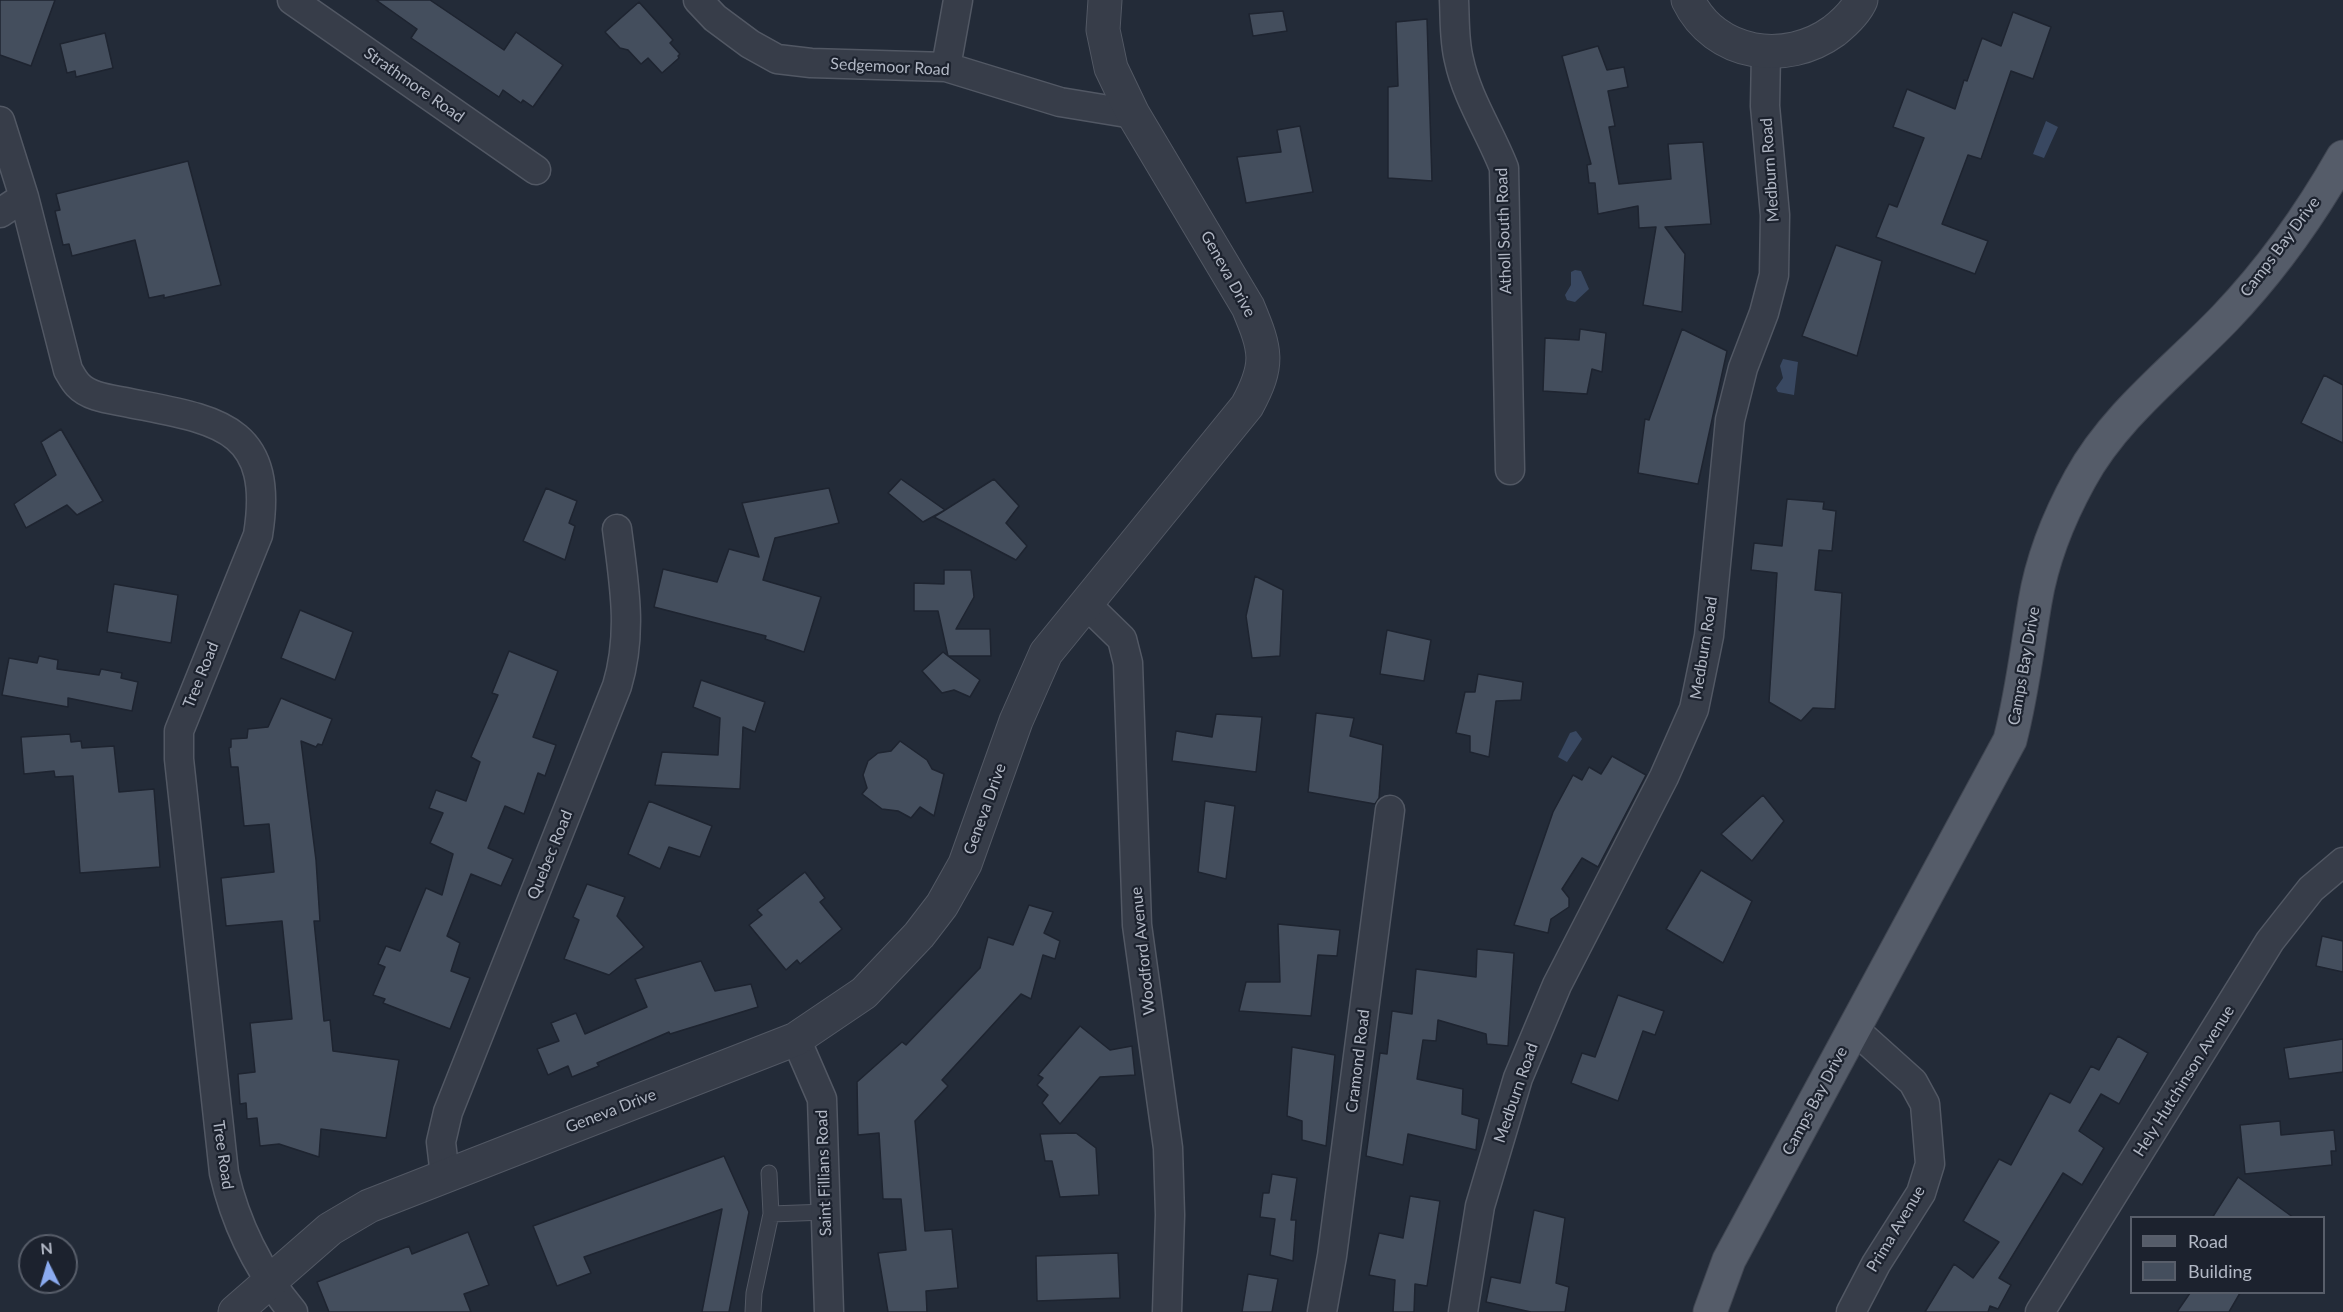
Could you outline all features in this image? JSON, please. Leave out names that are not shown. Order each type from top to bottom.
[{"type":"main road","name":"Camps Bay Drive","points":[[1710,1312],[1729,1260],[2010,741],[2020,699],[2035,601],[2045,563],[2080,477],[2113,431],[2226,317],[2270,266],[2343,157]]},
{"type":"street","name":"Strathmore Road","points":[[292,0],[536,170]]},
{"type":"street","name":"Sedgemoor Road","points":[[698,0],[715,18],[750,44],[777,59],[811,63],[946,67],[1060,102],[1133,114]]},
{"type":"street","points":[[946,67],[958,0]]},
{"type":"street","name":"Geneva Drive","points":[[235,1312],[309,1247],[349,1217],[369,1206],[796,1039],[864,993],[919,935],[942,905],[965,864],[1037,669],[1046,653],[1247,406],[1260,381],[1264,358],[1259,334],[1248,307],[1133,114],[1111,68],[1103,30],[1105,0]]},
{"type":"street","name":"Atholl South Road","points":[[1454,0],[1459,62],[1469,94],[1491,135],[1504,168],[1510,470]]},
{"type":"street","points":[[1688,0],[1713,33],[1736,47],[1766,52],[1794,50],[1823,39],[1842,24],[1861,0]]},
{"type":"street","name":"Medburn Road","points":[[1463,1312],[1480,1206],[1518,1078],[1557,985],[1664,777],[1694,709],[1708,636],[1730,420],[1743,368],[1764,313],[1774,274],[1774,215],[1765,106],[1766,52]]},
{"type":"street","name":"Tree Road","points":[[0,121],[24,197],[68,370],[78,386],[90,393],[111,399],[212,421],[231,432],[245,446],[257,465],[262,484],[262,508],[258,535],[179,731],[179,759],[224,1173],[239,1225],[268,1283],[292,1312]]},
{"type":"street","points":[[0,213],[24,197]]},
{"type":"street","name":"Quebec Road","points":[[445,1176],[441,1142],[448,1112],[617,686],[626,658],[626,597],[617,529]]},
{"type":"street","name":"Woodford Avenue","points":[[1086,604],[1122,639],[1128,663],[1137,925],[1168,1148],[1170,1215],[1167,1312]]},
{"type":"street","name":"Cramond Road","points":[[1322,1312],[1332,1256],[1390,810]]},
{"type":"street","name":"Hely Hutchinson Avenue","points":[[2040,1312],[2270,941],[2311,889],[2343,862]]},
{"type":"street","name":"Prima Avenue","points":[[1851,1312],[1876,1264],[1921,1194],[1930,1164],[1925,1104],[1913,1082],[1854,1029]]},
{"type":"street","name":"Saint Fillians Road","points":[[796,1039],[822,1099],[829,1312]]},
{"type":"lane","points":[[753,1312],[754,1293],[771,1214],[769,1173]]},
{"type":"lane","points":[[771,1214],[826,1212]]},
{"type":"water","points":[[2046,121],[2058,127],[2044,158],[2033,154]]},
{"type":"water","points":[[1581,271],[1589,289],[1575,302],[1567,300],[1565,295],[1571,285],[1571,272]]},
{"type":"water","points":[[1783,359],[1798,362],[1794,395],[1778,392],[1776,388],[1783,378],[1780,366]]},
{"type":"water","points":[[1576,731],[1582,739],[1567,762],[1558,757],[1570,733]]},
{"type":"building","points":[[0,0],[55,0],[31,66],[0,55]]},
{"type":"building","points":[[376,0],[430,0],[504,50],[516,32],[563,65],[533,107],[523,100],[521,103],[503,90],[499,97],[411,38],[417,29]]},
{"type":"building","points":[[639,2],[673,40],[670,43],[680,54],[679,58],[662,73],[648,58],[641,64],[628,50],[620,48],[605,32]]},
{"type":"building","points":[[1283,11],[1287,31],[1253,36],[1249,14]]},
{"type":"building","points":[[2013,12],[2051,27],[2033,79],[2011,71],[1981,159],[1968,155],[1942,224],[1988,241],[1975,274],[1876,237],[1889,204],[1897,207],[1924,138],[1893,127],[1907,89],[1955,109],[1964,80],[1967,81],[1982,38],[2001,46]]},
{"type":"building","points":[[1427,19],[1432,181],[1388,178],[1388,87],[1398,86],[1396,22]]},
{"type":"building","points":[[105,33],[113,68],[76,77],[75,71],[67,73],[60,44]]},
{"type":"building","points":[[1598,46],[1607,70],[1624,67],[1628,87],[1608,91],[1615,126],[1609,127],[1619,184],[1671,179],[1668,144],[1703,142],[1711,224],[1665,227],[1685,254],[1682,312],[1643,305],[1656,227],[1639,228],[1638,206],[1598,214],[1595,183],[1589,183],[1587,165],[1591,164],[1562,56]]},
{"type":"building","points":[[1300,126],[1313,192],[1246,203],[1237,157],[1281,152],[1277,130]]},
{"type":"building","points":[[188,161],[221,285],[164,298],[164,295],[149,298],[135,240],[72,256],[69,244],[63,245],[55,211],[60,210],[56,194]]},
{"type":"building","points":[[1836,245],[1882,261],[1857,356],[1802,336]]},
{"type":"building","points":[[1580,329],[1606,333],[1602,372],[1592,369],[1587,394],[1543,391],[1545,338],[1579,340]]},
{"type":"building","points":[[1682,329],[1727,351],[1698,484],[1638,473],[1645,419],[1649,420]]},
{"type":"building","points":[[2324,375],[2343,385],[2343,443],[2301,423]]},
{"type":"building","points":[[61,429],[103,501],[77,515],[67,505],[26,528],[14,504],[56,475],[41,442]]},
{"type":"building","points":[[901,479],[945,510],[923,522],[888,493]]},
{"type":"building","points":[[994,479],[1019,506],[1006,523],[1027,546],[1016,560],[934,517]]},
{"type":"building","points":[[546,488],[577,501],[569,523],[575,526],[565,560],[523,541]]},
{"type":"building","points":[[829,488],[839,523],[775,538],[763,580],[821,597],[804,652],[765,639],[766,636],[654,607],[663,569],[717,582],[729,549],[759,557],[742,503]]},
{"type":"building","points":[[1787,499],[1824,502],[1823,509],[1836,511],[1832,551],[1819,550],[1815,590],[1842,593],[1835,709],[1813,708],[1801,721],[1769,702],[1777,573],[1751,570],[1754,543],[1782,546]]},
{"type":"building","points":[[944,570],[971,570],[974,597],[956,629],[990,629],[991,656],[948,656],[938,611],[914,611],[914,583],[944,584]]},
{"type":"building","points":[[1255,576],[1283,590],[1280,656],[1252,658],[1246,616]]},
{"type":"building","points":[[114,584],[178,595],[171,643],[107,632]]},
{"type":"building","points":[[300,610],[353,632],[335,680],[281,658]]},
{"type":"building","points":[[1387,630],[1431,640],[1424,681],[1380,674]]},
{"type":"building","points":[[509,651],[558,671],[533,737],[556,745],[545,776],[538,773],[524,814],[505,806],[488,848],[513,859],[501,886],[471,874],[447,936],[460,943],[451,971],[470,978],[450,1029],[383,1003],[385,999],[373,995],[385,967],[378,964],[386,946],[400,951],[426,888],[442,895],[453,854],[430,843],[443,813],[429,808],[436,790],[466,801],[480,762],[471,757],[498,695],[492,693]]},
{"type":"building","points":[[943,652],[980,680],[970,697],[954,690],[942,693],[922,671]]},
{"type":"building","points":[[39,656],[58,660],[57,669],[99,675],[101,669],[122,673],[121,678],[138,682],[132,711],[68,698],[68,707],[2,695],[9,658],[37,663]]},
{"type":"building","points":[[1478,674],[1523,682],[1521,700],[1496,701],[1489,757],[1470,752],[1470,736],[1456,733],[1465,692],[1475,692]]},
{"type":"building","points":[[701,680],[765,702],[755,732],[743,727],[740,789],[655,785],[662,752],[718,755],[720,718],[693,707]]},
{"type":"building","points":[[281,698],[332,719],[322,745],[318,744],[316,747],[301,741],[316,860],[320,921],[314,921],[324,1021],[330,1020],[333,1051],[399,1060],[386,1138],[321,1129],[319,1157],[279,1144],[260,1146],[257,1118],[247,1119],[246,1103],[240,1104],[238,1074],[255,1072],[250,1023],[292,1019],[282,921],[226,926],[221,878],[274,872],[269,824],[244,826],[238,767],[231,767],[229,748],[231,739],[247,738],[248,729],[268,727]]},
{"type":"building","points":[[1316,713],[1354,718],[1350,736],[1383,745],[1379,798],[1375,804],[1308,792]]},
{"type":"building","points":[[1216,714],[1262,717],[1256,772],[1172,761],[1176,731],[1212,737]]},
{"type":"building","points":[[70,734],[71,742],[81,741],[82,748],[114,746],[119,792],[154,789],[160,867],[80,873],[73,776],[55,777],[54,771],[24,774],[21,737]]},
{"type":"building","points":[[900,741],[927,760],[932,769],[944,774],[934,816],[920,807],[911,818],[898,811],[882,809],[862,794],[867,788],[863,775],[868,761],[878,753],[891,751]]},
{"type":"building","points":[[1612,756],[1646,775],[1598,867],[1582,858],[1562,889],[1569,898],[1569,907],[1551,919],[1548,933],[1514,925],[1553,812],[1573,775],[1582,780],[1589,767],[1601,774]]},
{"type":"building","points":[[1763,795],[1784,821],[1752,861],[1721,834]]},
{"type":"building","points":[[649,801],[712,826],[700,857],[669,847],[660,869],[628,854]]},
{"type":"building","points":[[1205,801],[1235,806],[1226,879],[1198,872]]},
{"type":"building","points":[[1701,870],[1752,901],[1723,963],[1666,929]]},
{"type":"building","points":[[805,872],[825,898],[820,902],[842,929],[800,964],[797,960],[786,970],[749,925],[762,915],[757,910]]},
{"type":"building","points":[[587,884],[625,897],[617,916],[644,947],[609,975],[564,959],[579,920],[573,917]]},
{"type":"building","points":[[1029,905],[1053,912],[1044,933],[1060,941],[1055,959],[1043,955],[1031,999],[1021,994],[942,1080],[948,1086],[915,1121],[925,1231],[952,1229],[958,1288],[926,1291],[927,1312],[888,1312],[878,1253],[906,1250],[901,1199],[883,1199],[879,1133],[858,1135],[857,1082],[902,1042],[906,1045],[980,968],[988,937],[1013,945]]},
{"type":"building","points":[[1278,924],[1340,930],[1337,956],[1318,955],[1311,1016],[1239,1011],[1246,982],[1280,982]]},
{"type":"building","points":[[2322,936],[2343,941],[2343,972],[2316,966]]},
{"type":"building","points":[[1477,949],[1514,953],[1508,1046],[1487,1044],[1486,1034],[1438,1020],[1436,1041],[1423,1040],[1417,1079],[1463,1089],[1462,1114],[1479,1119],[1476,1150],[1408,1134],[1403,1165],[1366,1156],[1380,1053],[1387,1054],[1392,1011],[1412,1014],[1416,969],[1476,977]]},
{"type":"building","points":[[701,961],[715,991],[751,984],[758,1007],[670,1034],[669,1032],[597,1063],[599,1066],[572,1077],[568,1066],[548,1075],[537,1049],[559,1041],[551,1023],[576,1013],[585,1034],[647,1007],[635,979]]},
{"type":"building","points":[[1618,995],[1664,1011],[1655,1035],[1643,1031],[1618,1101],[1571,1083],[1582,1053],[1595,1057]]},
{"type":"building","points":[[1080,1026],[1110,1050],[1132,1046],[1135,1075],[1100,1077],[1060,1124],[1042,1103],[1048,1095],[1037,1085],[1043,1078],[1038,1075]]},
{"type":"building","points":[[2118,1036],[2148,1053],[2119,1104],[2101,1094],[2079,1131],[2104,1148],[2082,1185],[2063,1173],[1999,1278],[2011,1285],[1998,1309],[1990,1306],[1988,1312],[1925,1312],[1954,1264],[1973,1278],[1999,1242],[1963,1221],[1999,1159],[2011,1165],[2050,1093],[2070,1103],[2091,1066],[2099,1070]]},
{"type":"building","points":[[2343,1039],[2343,1072],[2289,1079],[2284,1048]]},
{"type":"building","points":[[1292,1047],[1335,1055],[1326,1146],[1302,1140],[1302,1121],[1287,1116]]},
{"type":"building","points":[[2280,1121],[2281,1135],[2334,1130],[2336,1151],[2331,1151],[2332,1165],[2245,1174],[2240,1125]]},
{"type":"building","points":[[1076,1133],[1096,1148],[1099,1195],[1060,1197],[1052,1161],[1045,1161],[1040,1134]]},
{"type":"building","points":[[724,1156],[749,1212],[729,1312],[702,1312],[722,1209],[584,1257],[591,1273],[557,1286],[533,1226]]},
{"type":"building","points":[[1272,1174],[1297,1178],[1291,1220],[1296,1220],[1293,1261],[1270,1255],[1275,1219],[1260,1217],[1263,1193],[1269,1193]]},
{"type":"building","points":[[2238,1177],[2291,1216],[2213,1216]]},
{"type":"building","points":[[1410,1196],[1440,1201],[1427,1286],[1415,1284],[1414,1312],[1393,1312],[1395,1280],[1369,1275],[1379,1233],[1403,1238]]},
{"type":"building","points":[[1534,1210],[1565,1218],[1556,1283],[1569,1287],[1565,1312],[1531,1312],[1486,1302],[1491,1277],[1520,1283]]},
{"type":"building","points":[[468,1232],[489,1285],[464,1294],[471,1312],[329,1312],[317,1282],[409,1246],[412,1254]]},
{"type":"building","points":[[1118,1253],[1120,1298],[1037,1301],[1036,1256]]},
{"type":"building","points":[[1248,1274],[1278,1279],[1272,1312],[1242,1312]]},
{"type":"building","points":[[2189,1294],[2239,1294],[2229,1312],[2177,1312]]}]
